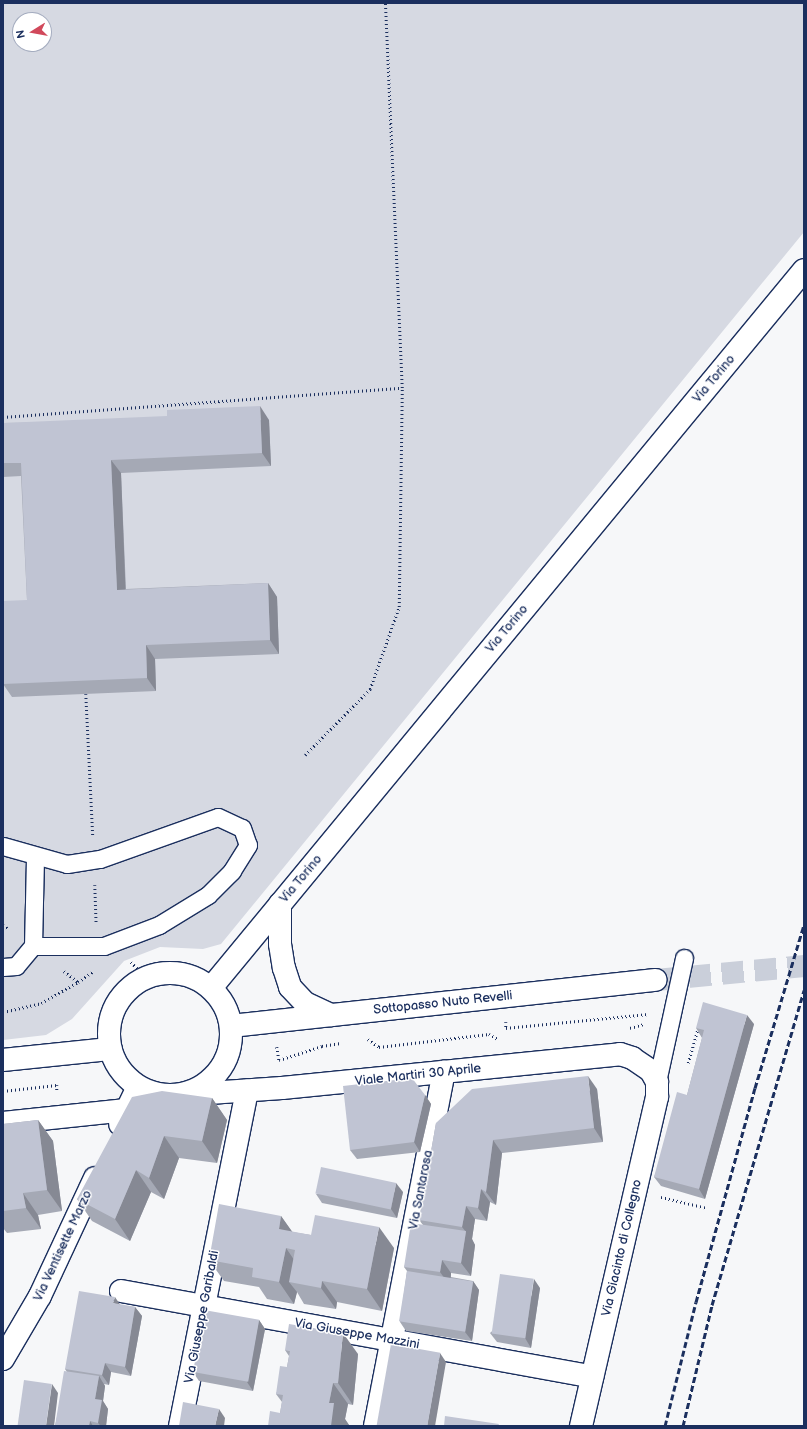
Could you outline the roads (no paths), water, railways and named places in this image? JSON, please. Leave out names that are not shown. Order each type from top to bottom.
[{"type":"street","name":"Via Torino","points":[[211,988],[804,270]]},
{"type":"street","points":[[280,904],[280,944],[284,968],[290,987],[305,1003],[331,1015]]},
{"type":"street","points":[[169,972],[191,976],[211,988],[224,1006],[231,1026],[229,1050],[219,1071],[202,1087],[180,1095],[158,1094],[138,1087],[120,1071],[110,1049],[108,1028],[114,1008],[127,989],[146,977],[169,972]]},
{"type":"street","name":"Sottopasso Nuto Revelli","points":[[231,1026],[656,980]]},
{"type":"street","points":[[3,1060],[110,1049]]},
{"type":"street","name":"Viale Martiri 30 Aprile","points":[[180,1095],[247,1091],[620,1054],[632,1058],[654,1077]]},
{"type":"street","name":"Via Santarosa","points":[[375,1426],[444,1072]]},
{"type":"street","name":"Via Giacinto di Collegno","points":[[581,1426],[657,1096],[654,1077]]},
{"type":"street","name":"Via Ventisette Marzo","points":[[3,1359],[40,1296],[138,1087]]},
{"type":"street","name":"Via Giuseppe Garibaldi","points":[[180,1426],[247,1091]]},
{"type":"street","points":[[3,1123],[126,1110]]},
{"type":"street","name":"Via Giuseppe Mazzini","points":[[121,1291],[592,1377]]},
{"type":"lane","points":[[3,846],[67,864],[94,860],[218,817],[242,828],[248,845],[232,871],[208,895],[159,924],[98,946],[33,946]]},
{"type":"lane","points":[[3,967],[16,966],[33,946],[35,856]]},
{"type":"lane","points":[[654,1077],[671,1020],[684,958]]},
{"type":"tunnel","points":[[656,980],[804,966]]},
{"type":"railway","points":[[665,1426],[696,1302],[755,1088],[804,925]]},
{"type":"railway","points":[[683,1426],[712,1305],[804,990]]}]
